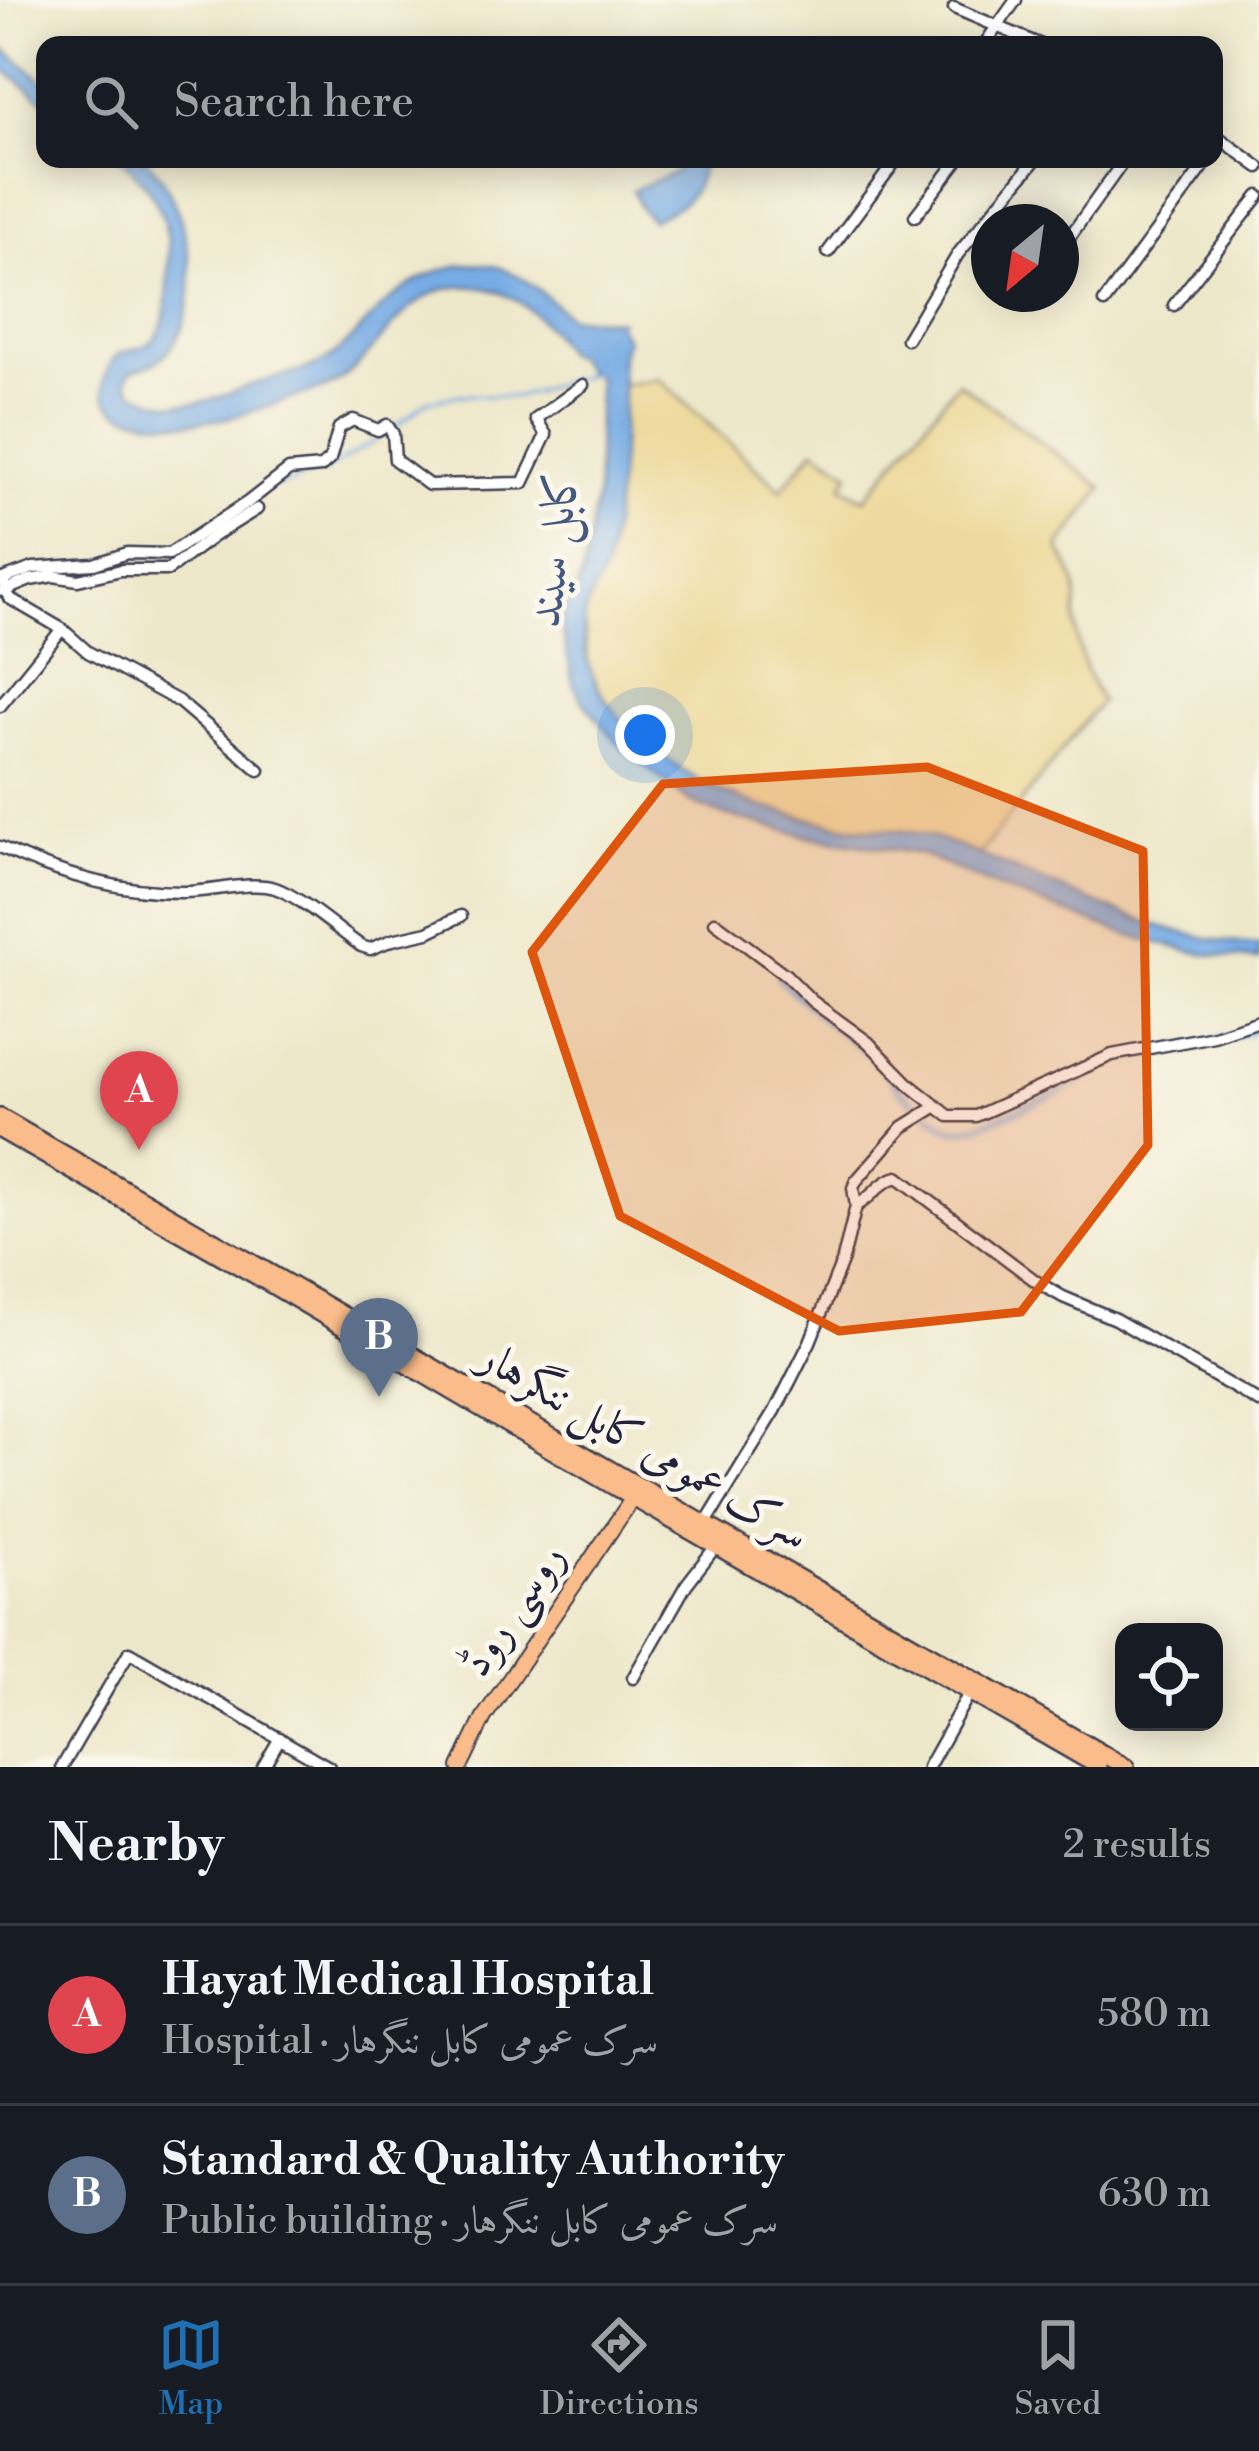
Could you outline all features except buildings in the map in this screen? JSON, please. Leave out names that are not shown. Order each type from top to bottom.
[{"type":"highway","name":"سرک عمومی کابل ننگرهار","points":[[0,1117],[66,1161],[706,1523],[970,1692],[1099,1767]]},
{"type":"highway","name":"سرک عمومی کابل ننگرهار","points":[[0,1130],[66,1161]]},
{"type":"highway","name":"سرک عمومی کابل ننگرهار","points":[[186,1230],[716,1546],[1126,1767]]},
{"type":"main road","name":"روسی روڈ","points":[[460,1767],[484,1718],[633,1498]]},
{"type":"street","points":[[991,36],[1016,0]]},
{"type":"street","points":[[954,8],[1022,36]]},
{"type":"street","points":[[1223,140],[1259,166]]},
{"type":"street","points":[[828,252],[890,168]]},
{"type":"street","points":[[915,216],[952,168]]},
{"type":"street","points":[[907,339],[958,254],[1029,168]]},
{"type":"street","points":[[1079,224],[1119,168]]},
{"type":"street","points":[[1104,302],[1203,168]]},
{"type":"street","points":[[1174,305],[1259,196]]},
{"type":"street","points":[[3,591],[33,568],[94,564],[122,554],[169,554],[289,470],[321,466],[330,459],[339,428],[353,420],[378,430],[390,429],[394,460],[429,485],[523,483],[547,435],[536,419],[583,385]]},
{"type":"street","points":[[3,591],[30,580],[168,570],[256,508]]},
{"type":"street","points":[[3,591],[88,652],[178,700],[259,770]]},
{"type":"street","points":[[0,706],[62,629]]},
{"type":"street","points":[[0,847],[92,882],[180,892],[274,888],[370,949],[428,932],[461,916]]},
{"type":"street","points":[[715,922],[868,1042],[949,1116],[976,1116],[1112,1055],[1214,1036],[1259,1021]]},
{"type":"street","points":[[706,1523],[775,1411],[803,1355],[843,1259],[856,1180],[903,1126],[937,1106]]},
{"type":"street","points":[[855,1201],[862,1204],[877,1187],[898,1177],[1037,1282],[1115,1319],[1259,1402]]},
{"type":"street","points":[[633,1678],[686,1585],[716,1546]]},
{"type":"street","points":[[62,1767],[129,1652],[329,1767]]},
{"type":"street","points":[[928,1767],[970,1692]]},
{"type":"street","points":[[263,1767],[280,1738]]},
{"type":"highlighted area","points":[[927,767],[1143,851],[1148,1145],[1021,1312],[839,1331],[620,1216],[532,952],[663,784]]},
{"type":"sand","points":[[659,379],[781,490],[815,449],[850,473],[842,486],[865,499],[958,382],[1103,488],[1059,547],[1075,582],[1082,658],[1101,701],[980,854],[912,832],[838,825],[729,796],[683,774],[616,714],[589,666],[584,624],[605,568],[623,385]]},
{"type":"water","points":[[0,46],[36,75],[36,95],[0,66]]},
{"type":"water","points":[[129,168],[153,168],[174,203],[184,231],[190,290],[186,317],[175,342],[151,365],[131,371],[127,380],[132,390],[161,402],[189,404],[312,367],[338,351],[406,288],[457,266],[493,266],[511,272],[569,317],[619,320],[627,339],[621,362],[618,481],[606,564],[588,606],[584,633],[594,680],[627,725],[691,776],[741,799],[822,822],[932,837],[1132,917],[1216,940],[1259,945],[1259,960],[1203,954],[1133,937],[920,854],[806,836],[720,814],[690,802],[623,749],[573,684],[562,627],[564,612],[582,577],[597,493],[598,381],[575,356],[566,354],[533,313],[507,295],[475,287],[438,291],[408,310],[338,382],[251,412],[180,423],[117,410],[104,391],[108,368],[117,355],[156,337],[166,308],[169,275],[164,221]]},
{"type":"water","points":[[679,168],[701,168],[691,194],[651,220],[633,190]]},
{"type":"waterway","points":[[394,428],[428,401],[460,395],[517,397],[593,373]]},
{"type":"waterway","points":[[277,486],[325,471],[386,434]]},
{"type":"waterway","points":[[123,565],[173,563]]},
{"type":"waterway","points":[[779,978],[871,1054],[904,1094],[953,1130],[976,1127],[1058,1093],[1120,1059],[1196,1047],[1259,1028]]},
{"type":"place","name":"Hayat Medical Hospital","points":[[139,1150]]},
{"type":"place","name":"Standard & Quality Authority","points":[[379,1397]]},
{"type":"water label","name":"کابل سيند","points":[[555,547]]}]
